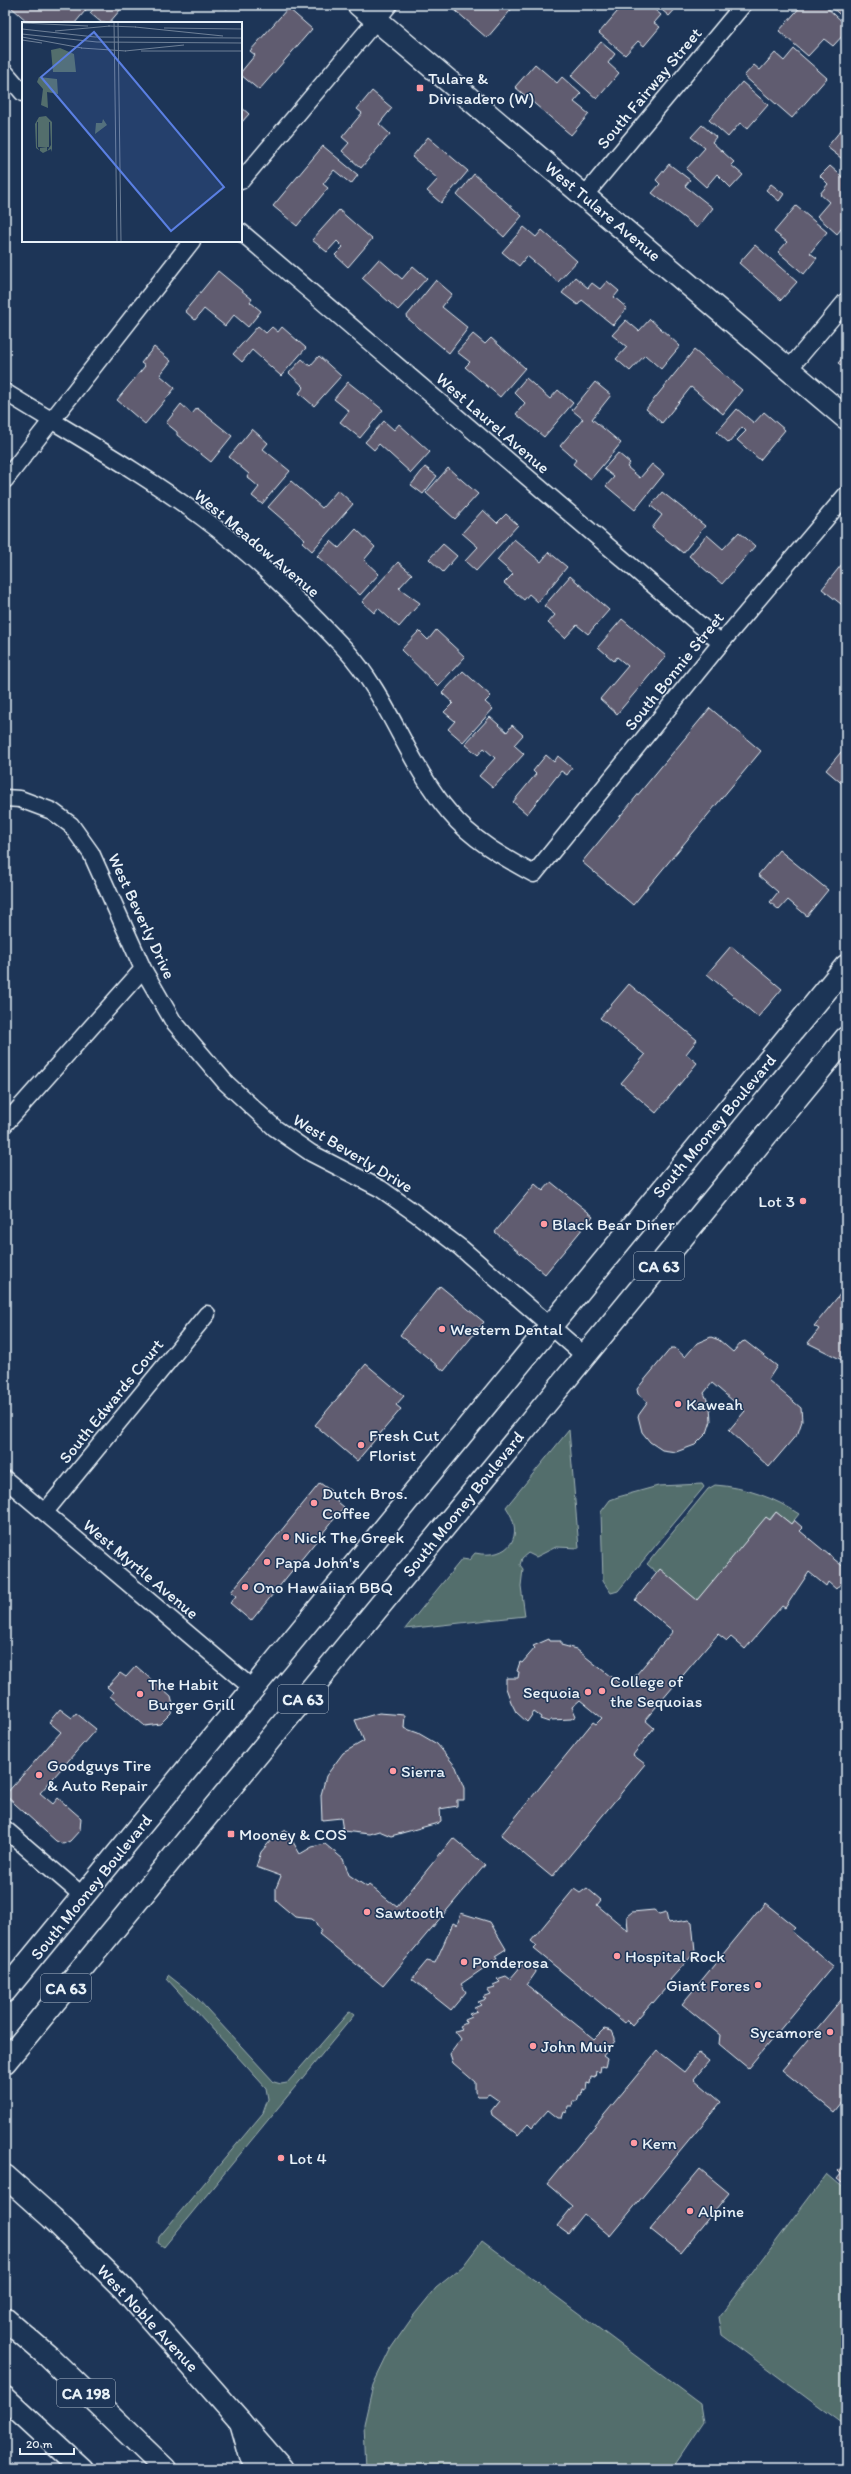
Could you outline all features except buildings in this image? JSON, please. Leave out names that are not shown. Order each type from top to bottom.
[{"type":"main road","name":"West Tulare Avenue","points":[[360,5],[383,12],[585,195],[846,418]]},
{"type":"main road","name":"South Mooney Boulevard","points":[[5,1992],[252,1688],[846,966]]},
{"type":"main road","name":"South Mooney Boulevard","points":[[5,2062],[846,1038]]},
{"type":"main road","name":"West Noble Avenue","points":[[5,2176],[52,2218],[124,2289],[282,2469]]},
{"type":"main road","name":"CA 198","points":[[5,2319],[49,2357],[165,2469]]},
{"type":"main road","points":[[5,2398],[82,2469]]},
{"type":"main road","points":[[241,2422],[251,2457],[260,2469]]},
{"type":"street","name":"South Fairway Street","points":[[585,195],[743,5]]},
{"type":"street","points":[[242,180],[383,12]]},
{"type":"street","points":[[5,72],[22,92]]},
{"type":"street","name":"West Laurel Avenue","points":[[242,233],[721,643]]},
{"type":"street","points":[[5,480],[50,420],[191,242]]},
{"type":"street","points":[[789,369],[846,301]]},
{"type":"street","name":"West Meadow Avenue","points":[[5,392],[138,473],[203,518],[287,589],[347,651],[390,712],[429,785],[450,813],[491,851],[534,874]]},
{"type":"street","points":[[5,465],[50,420]]},
{"type":"street","name":"South Bonnie Street","points":[[534,874],[721,643],[846,495]]},
{"type":"street","name":"West Beverly Drive","points":[[5,798],[20,799],[52,811],[71,825],[91,853],[143,969],[173,1021],[225,1082],[275,1128],[311,1153],[382,1189],[416,1212],[585,1356]]},
{"type":"street","points":[[5,1124],[143,969]]},
{"type":"street","name":"South Edwards Court","points":[[44,1512],[208,1314]]},
{"type":"street","name":"West Myrtle Avenue","points":[[5,1479],[252,1688]]},
{"type":"street","points":[[5,1829],[83,1896]]},
{"type":"green space","points":[[569,1430],[579,1548],[556,1547],[536,1557],[528,1553],[522,1558],[520,1565],[523,1569],[521,1586],[525,1616],[405,1629],[462,1559],[469,1560],[475,1553],[497,1553],[511,1544],[514,1536],[514,1527],[512,1518],[506,1507]]},
{"type":"green space","points":[[702,1484],[704,1487],[618,1591],[611,1593],[603,1581],[601,1512],[610,1500],[658,1486]]},
{"type":"green space","points":[[715,1485],[737,1488],[759,1494],[790,1508],[799,1514],[791,1524],[776,1512],[697,1600],[660,1570],[657,1573],[647,1564],[708,1489]]},
{"type":"green space","points":[[168,1975],[196,1997],[274,2082],[281,2084],[287,2083],[348,2013],[350,2012],[354,2015],[164,2247],[158,2243],[159,2237],[263,2113],[268,2099],[266,2088],[167,1979]]},
{"type":"green space","points":[[827,2174],[846,2190],[846,2427],[722,2335],[719,2317]]},
{"type":"green space","points":[[482,2241],[700,2404],[703,2423],[672,2469],[366,2469],[364,2424],[373,2385],[391,2348],[414,2315],[436,2288],[463,2266]]},
{"type":"place","name":"Tulare & Divisadero (W)","points":[[420,88]]},
{"type":"place","name":"Lot 3","points":[[803,1201]]},
{"type":"place","name":"Black Bear Diner","points":[[544,1224]]},
{"type":"place","name":"Western Dental","points":[[442,1329]]},
{"type":"place","name":"Kaweah","points":[[678,1404]]},
{"type":"place","name":"Fresh Cut Florist","points":[[361,1445]]},
{"type":"place","name":"Dutch Bros. Coffee","points":[[314,1503]]},
{"type":"place","name":"Nick The Greek","points":[[286,1537]]},
{"type":"place","name":"Papa John's","points":[[267,1562]]},
{"type":"place","name":"Ono Hawaiian BBQ","points":[[245,1587]]},
{"type":"place","name":"College of the Sequoias","points":[[602,1691]]},
{"type":"place","name":"Sequoia","points":[[588,1692]]},
{"type":"place","name":"The Habit Burger Grill","points":[[140,1694]]},
{"type":"place","name":"Sierra","points":[[393,1771]]},
{"type":"place","name":"Goodguys Tire & Auto Repair","points":[[39,1775]]},
{"type":"place","name":"Mooney & COS","points":[[231,1834]]},
{"type":"place","name":"Sawtooth","points":[[367,1912]]},
{"type":"place","name":"Hospital Rock","points":[[617,1956]]},
{"type":"place","name":"Ponderosa","points":[[464,1962]]},
{"type":"place","name":"Giant Fores","points":[[758,1985]]},
{"type":"place","name":"Sycamore","points":[[830,2032]]},
{"type":"place","name":"John Muir","points":[[533,2046]]},
{"type":"place","name":"Kern","points":[[634,2143]]},
{"type":"place","name":"Lot 4","points":[[281,2158]]},
{"type":"place","name":"Alpine","points":[[690,2211]]}]
